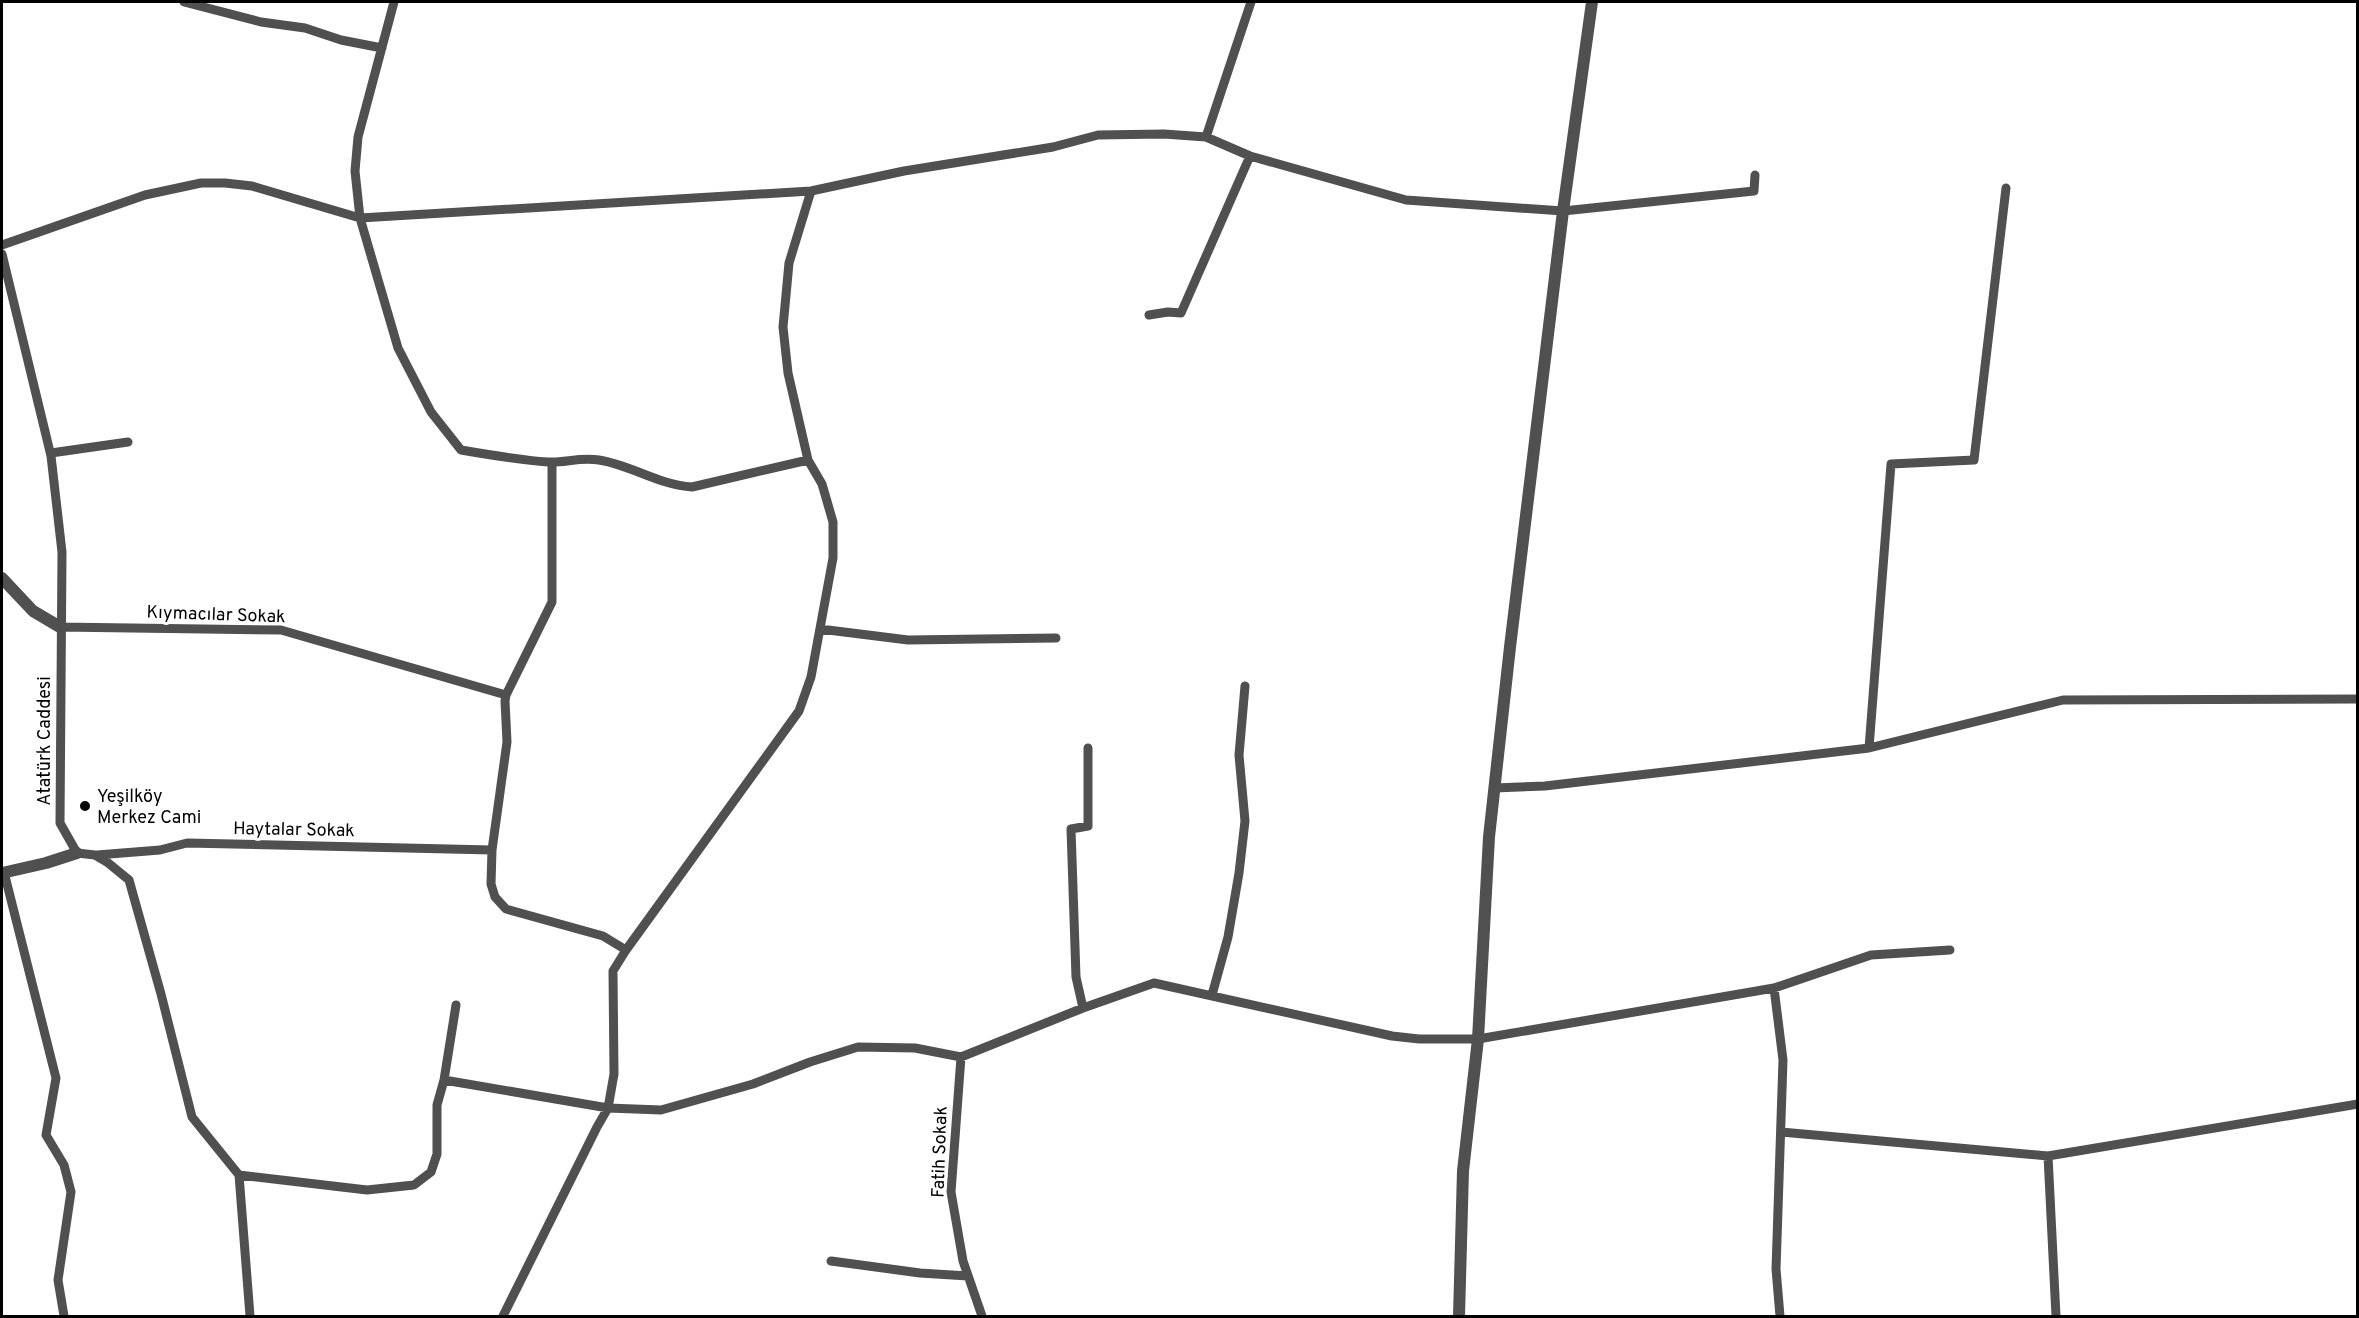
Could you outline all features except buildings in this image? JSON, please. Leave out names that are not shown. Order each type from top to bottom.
[{"type":"street","points":[[184,2],[261,22],[305,28],[341,40],[382,48]]},
{"type":"street","points":[[394,2],[358,136],[355,171],[360,218],[398,348],[431,412],[461,450],[499,457],[552,462],[574,458],[601,460],[677,486],[692,487],[808,460]]},
{"type":"street","points":[[1206,138],[1251,2]]},
{"type":"street","points":[[1460,1317],[1463,1171],[1478,1039],[1489,837],[1563,211],[1592,2]]},
{"type":"street","points":[[2,245],[145,195],[201,183],[252,186],[360,218],[811,191],[904,171],[1053,147],[1098,135],[1164,134],[1206,138],[1250,156],[1406,200],[1563,211],[1754,191],[1755,176]]},
{"type":"street","points":[[1149,315],[1168,312],[1181,313],[1250,156]]},
{"type":"street","points":[[1869,748],[1891,464],[1974,460],[2006,188]]},
{"type":"street","points":[[503,1317],[608,1108],[614,1074],[613,971],[799,711],[811,677],[833,558],[833,522],[822,483],[808,460],[788,373],[783,327],[789,263],[811,191]]},
{"type":"street","name":"Atatürk Caddesi","points":[[2,254],[51,453],[62,552],[60,823],[77,853]]},
{"type":"street","points":[[51,453],[128,442]]},
{"type":"street","points":[[552,462],[552,602],[506,695],[507,742],[492,850],[491,884],[495,897],[506,909],[603,936],[626,950]]},
{"type":"street","points":[[2,578],[33,611],[60,627]]},
{"type":"street","name":"Kıymacılar Sokak","points":[[60,627],[281,630],[506,695]]},
{"type":"street","points":[[820,629],[908,640],[1056,638]]},
{"type":"street","points":[[1212,995],[1228,937],[1245,821],[1239,755],[1245,686]]},
{"type":"street","points":[[1494,788],[1545,786],[1869,748],[2063,700],[2358,699]]},
{"type":"street","points":[[1083,1008],[1075,965],[1071,829],[1088,826],[1088,748]]},
{"type":"street","name":"Haytalar Sokak","points":[[95,855],[160,850],[187,843],[492,850]]},
{"type":"street","points":[[64,1317],[58,1280],[71,1192],[68,1174],[46,1135],[56,1078],[3,872],[46,863],[77,853],[95,855],[129,880],[192,1117],[239,1175],[250,1317]]},
{"type":"street","points":[[444,1080],[608,1108],[661,1110],[753,1084],[810,1062],[858,1047],[915,1048],[961,1057],[1083,1008],[1154,983],[1392,1036],[1419,1039],[1478,1039],[1774,988],[1871,955],[1950,950]]},
{"type":"street","points":[[1774,988],[1783,1060],[1776,1269],[1780,1317]]},
{"type":"street","points":[[239,1175],[367,1190],[414,1185],[431,1172],[437,1154],[437,1105],[444,1080],[456,1005]]},
{"type":"street","name":"Fatih Sokak","points":[[961,1057],[951,1192],[963,1261],[982,1317]]},
{"type":"street","points":[[1781,1132],[2048,1156],[2358,1104]]},
{"type":"street","points":[[2048,1156],[2056,1317]]},
{"type":"street","points":[[831,1261],[920,1273],[968,1276]]},
{"type":"place","name":"Yeşilköy Merkez Cami","points":[[85,806]]}]
